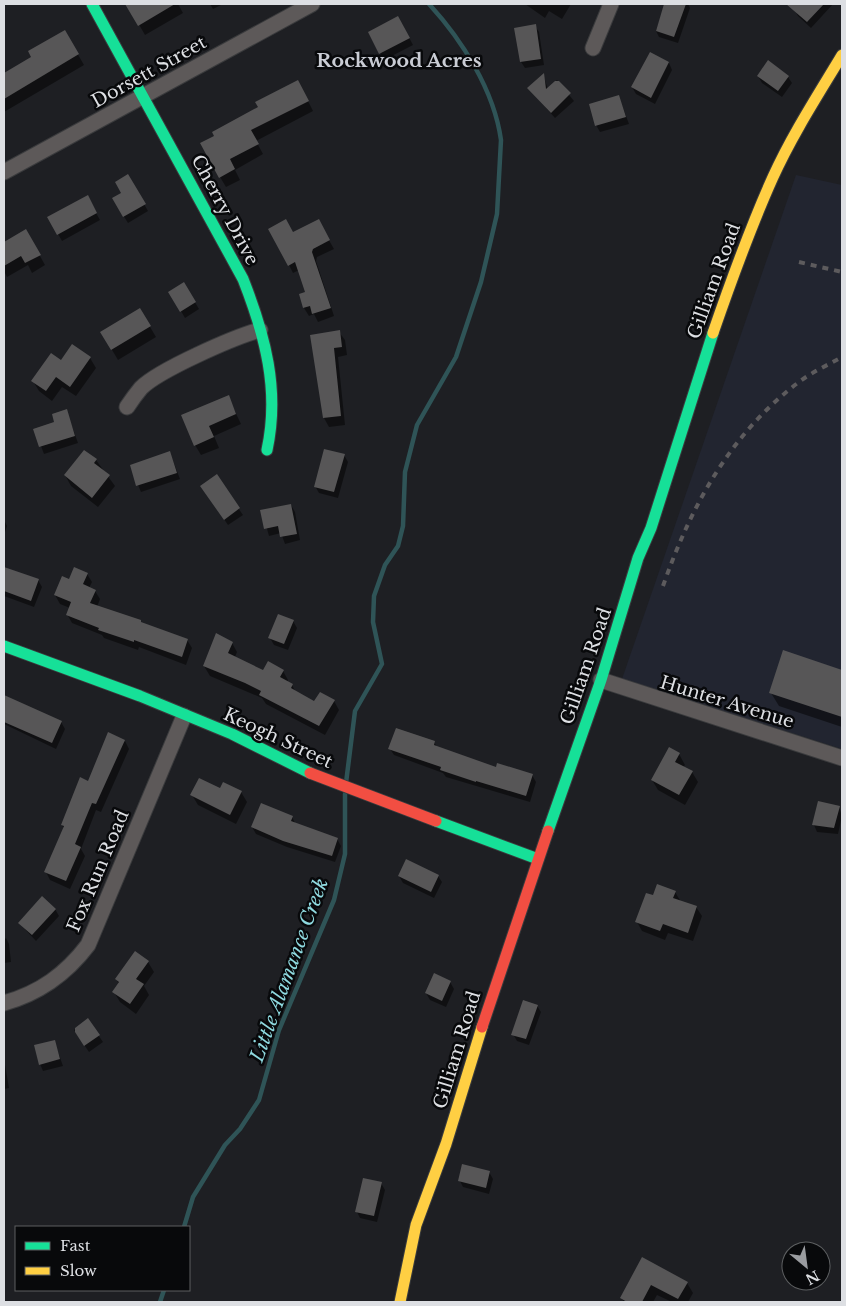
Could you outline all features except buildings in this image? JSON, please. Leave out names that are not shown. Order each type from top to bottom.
[{"type":"street","name":"Cherry Drive","points":[[92,4],[243,279],[254,307],[268,355],[274,394],[274,419],[267,450]]},
{"type":"street","name":"Dorsett Street","points":[[4,172],[312,4]]},
{"type":"street","points":[[593,48],[611,4]]},
{"type":"street","name":"Gilliam Road","points":[[400,1302],[416,1225],[446,1144],[502,963],[601,680],[638,558],[651,528],[678,446],[694,388],[737,265],[785,153],[842,55]]},
{"type":"street","points":[[127,407],[142,388],[174,367],[242,335],[260,330]]},
{"type":"street","name":"Keogh Street","points":[[4,646],[140,696],[184,716],[232,734],[322,780],[538,859]]},
{"type":"street","name":"Hunter Avenue","points":[[601,680],[842,758]]},
{"type":"street","name":"Fox Run Road","points":[[4,1003],[33,993],[55,980],[73,964],[88,945],[184,716]]},
{"type":"shaded area","points":[[796,175],[842,185],[842,749],[622,679]]},
{"type":"waterway","name":"Little Alamance Creek","points":[[346,783],[355,711],[382,664],[373,622],[374,596],[385,565],[398,546],[403,526],[405,472],[417,425],[456,357],[481,282],[497,214],[501,140],[497,121],[484,84],[475,67],[453,33],[429,4]]},
{"type":"waterway","name":"Little Alamance Creek","points":[[184,1226],[193,1197],[225,1145],[240,1129],[259,1100],[279,1030],[334,900],[345,854],[345,794]]},
{"type":"waterway","name":"Little Alamance Creek","points":[[160,1302],[164,1291]]},
{"type":"railway","points":[[799,262],[842,272]]},
{"type":"railway","points":[[663,586],[686,528],[700,500],[733,448],[774,402],[804,378],[842,357]]},
{"type":"traffic: fast","points":[[92,4],[243,279],[264,342],[271,384],[271,428],[267,450]]},
{"type":"traffic: fast","points":[[548,831],[601,680],[638,558],[651,528],[713,333]]},
{"type":"traffic: fast","points":[[4,646],[140,696],[232,734],[310,773]]},
{"type":"traffic: fast","points":[[436,821],[538,859]]},
{"type":"traffic: slow","points":[[713,333],[756,216],[780,161],[842,55]]},
{"type":"traffic: slow","points":[[400,1302],[416,1225],[446,1144],[482,1027]]},
{"type":"traffic: jam","points":[[310,773],[436,821]]},
{"type":"traffic: jam","points":[[482,1027],[548,831]]},
{"type":"district","name":"Rockwood Acres","points":[[399,60]]}]
